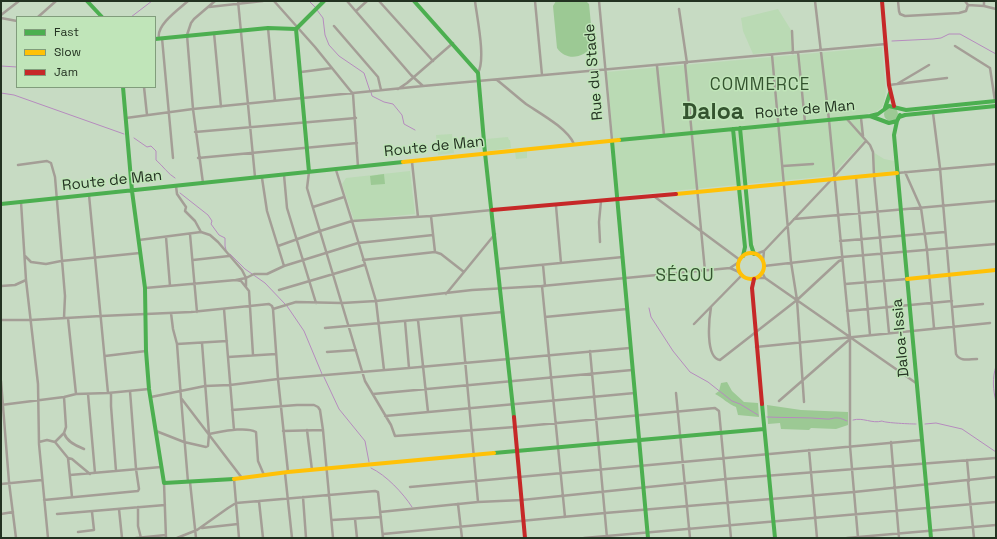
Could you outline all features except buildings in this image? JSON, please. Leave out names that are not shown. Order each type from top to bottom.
[{"type":"main road","points":[[87,1],[101,16]]},
{"type":"main road","points":[[158,38],[268,28],[296,28],[324,1]]},
{"type":"main road","points":[[414,1],[453,43],[478,73],[480,82],[485,153],[509,359],[525,538]]},
{"type":"main road","points":[[882,1],[890,93],[895,107],[900,112],[894,135]]},
{"type":"main road","points":[[296,28],[309,172]]},
{"type":"main road","points":[[123,88],[132,191],[145,288],[146,351],[151,397],[164,483],[234,479],[312,470],[558,448],[639,439],[764,429]]},
{"type":"main road","points":[[890,93],[882,115],[894,135]]},
{"type":"main road","points":[[870,116],[878,114],[889,106],[906,110],[996,103]]},
{"type":"main road","points":[[870,116],[893,123],[905,115],[996,103]]},
{"type":"main road","name":"Route de Man","points":[[1,204],[203,184],[485,153],[870,116]]},
{"type":"main road","points":[[740,128],[751,245],[755,254],[763,261],[764,266],[762,272],[756,278],[752,288]]},
{"type":"main road","points":[[733,129],[745,247],[743,256],[739,261],[741,273],[747,278],[752,288],[756,347],[775,538]]},
{"type":"main road","name":"Daloa-Issia","points":[[894,135],[931,538]]},
{"type":"main road","points":[[612,141],[648,538]]},
{"type":"main road","points":[[492,210],[556,206],[746,186],[897,173]]},
{"type":"main road","points":[[743,256],[747,254],[755,254]]},
{"type":"main road","points":[[907,279],[996,270]]},
{"type":"main road","points":[[747,278],[756,278]]},
{"type":"street","points":[[2,18],[19,1]]},
{"type":"street","points":[[39,16],[56,1]]},
{"type":"street","points":[[173,158],[158,34],[160,28],[188,1]]},
{"type":"street","points":[[203,184],[192,109],[188,35],[191,23],[194,19],[215,1]]},
{"type":"street","points":[[208,7],[238,2],[263,1]]},
{"type":"street","points":[[274,1],[347,85],[353,94],[356,118],[358,167]]},
{"type":"street","points":[[347,1],[413,77],[423,86]]},
{"type":"street","points":[[356,11],[367,1]]},
{"type":"street","points":[[379,1],[433,61]]},
{"type":"street","points":[[475,1],[481,45],[481,66],[478,73]]},
{"type":"street","points":[[536,1],[542,75]]},
{"type":"street","name":"Rue du Stade","points":[[599,1],[612,141]]},
{"type":"street","points":[[816,1],[850,338],[850,446],[858,538]]},
{"type":"street","points":[[898,1],[900,14],[905,16],[966,11],[968,5]]},
{"type":"street","points":[[965,1],[968,5],[984,6],[996,9]]},
{"type":"street","points":[[984,1],[984,6]]},
{"type":"street","points":[[238,2],[252,152],[256,178]]},
{"type":"street","points":[[679,9],[686,63],[691,133],[705,271]]},
{"type":"street","points":[[2,18],[16,21]]},
{"type":"street","points":[[334,26],[378,77],[381,90]]},
{"type":"street","points":[[268,28],[275,101]]},
{"type":"street","points":[[792,31],[794,53]]},
{"type":"street","points":[[214,33],[221,107]]},
{"type":"street","points":[[397,90],[405,85],[453,43]]},
{"type":"street","points":[[126,118],[192,109],[381,90],[397,90],[423,86],[657,66],[886,44]]},
{"type":"street","points":[[955,46],[990,68],[996,103]]},
{"type":"street","points":[[798,52],[805,122]]},
{"type":"street","points":[[772,55],[791,262],[797,300],[804,402]]},
{"type":"street","points":[[897,84],[929,65]]},
{"type":"street","points":[[657,66],[664,136]]},
{"type":"street","points":[[301,72],[332,68]]},
{"type":"street","points":[[889,85],[947,78]]},
{"type":"street","points":[[496,80],[563,130],[572,138],[574,144]]},
{"type":"street","points":[[144,88],[146,115]]},
{"type":"street","points":[[933,112],[940,168],[953,326],[957,356],[964,360],[977,359]]},
{"type":"street","points":[[195,132],[356,118]]},
{"type":"street","points":[[846,118],[870,145],[873,152],[889,333]]},
{"type":"street","points":[[861,118],[863,137]]},
{"type":"street","points":[[755,254],[764,251],[866,141]]},
{"type":"street","points":[[198,158],[357,143]]},
{"type":"street","points":[[412,161],[418,217]]},
{"type":"street","points":[[18,164],[49,162],[55,177],[66,318],[76,394]]},
{"type":"street","points":[[783,166],[813,164]]},
{"type":"street","points":[[897,173],[996,164]]},
{"type":"street","points":[[335,169],[376,301],[384,370]]},
{"type":"street","points":[[309,172],[307,186],[348,326],[364,371],[366,381],[396,436],[711,408],[718,409],[722,433],[731,538]]},
{"type":"street","points":[[905,172],[921,208],[927,250],[934,328]]},
{"type":"street","points":[[284,175],[287,208],[316,303]]},
{"type":"street","points":[[856,176],[870,335]]},
{"type":"street","points":[[261,177],[267,211],[284,266]]},
{"type":"street","points":[[176,186],[177,194],[186,207],[185,211],[195,221],[201,232]]},
{"type":"street","points":[[89,195],[111,406],[116,471]]},
{"type":"street","points":[[273,309],[296,302],[342,303],[376,301],[472,290],[544,286],[705,271],[730,268],[739,261],[654,196]]},
{"type":"street","points":[[313,207],[344,197]]},
{"type":"street","points":[[600,242],[599,222],[601,201]]},
{"type":"street","points":[[794,219],[996,201]]},
{"type":"street","points":[[21,202],[26,280],[38,384],[39,442],[48,538]]},
{"type":"street","points":[[556,206],[562,263]]},
{"type":"street","points":[[278,246],[352,221],[431,216],[492,210]]},
{"type":"street","points":[[431,216],[435,252]]},
{"type":"street","points":[[139,240],[201,232],[210,236],[222,247],[242,270],[246,278],[246,286]]},
{"type":"street","points":[[840,241],[945,232]]},
{"type":"street","points":[[190,234],[197,312]]},
{"type":"street","points":[[445,294],[494,234]]},
{"type":"street","points":[[145,288],[236,280],[246,278],[254,274],[266,275],[284,266],[358,243],[433,235]]},
{"type":"street","points":[[166,237],[170,286]]},
{"type":"street","points":[[764,266],[791,262],[842,259],[996,244]]},
{"type":"street","points":[[763,261],[764,251]]},
{"type":"street","points":[[363,260],[435,252],[441,254],[464,272]]},
{"type":"street","points":[[25,256],[29,261],[36,264],[46,264],[61,261],[141,253]]},
{"type":"street","points":[[193,260],[229,256]]},
{"type":"street","points":[[498,269],[623,257]]},
{"type":"street","points":[[711,307],[709,325],[710,350],[713,357],[718,360],[722,360],[797,300],[842,259]]},
{"type":"street","points":[[279,290],[364,265]]},
{"type":"street","points":[[543,265],[545,317],[565,517]]},
{"type":"street","points":[[694,324],[741,273],[730,268]]},
{"type":"street","points":[[762,272],[765,278],[917,383]]},
{"type":"street","points":[[756,278],[765,278]]},
{"type":"street","points":[[844,284],[907,279]]},
{"type":"street","points":[[1,286],[15,284],[26,280]]},
{"type":"street","points":[[236,280],[246,286],[249,291],[253,355]]},
{"type":"street","points":[[847,310],[952,301]]},
{"type":"street","points":[[1,320],[31,320],[197,312],[269,304],[272,306],[292,538]]},
{"type":"street","points":[[952,307],[983,304]]},
{"type":"street","points":[[224,309],[234,430]]},
{"type":"street","points":[[545,317],[627,309]]},
{"type":"street","points":[[325,328],[503,312]]},
{"type":"street","points":[[171,313],[177,344],[184,442],[196,538]]},
{"type":"street","points":[[461,316],[478,502]]},
{"type":"street","points":[[418,320],[428,412]]},
{"type":"street","points":[[404,321],[409,368]]},
{"type":"street","points":[[756,347],[990,322]]},
{"type":"street","points":[[779,401],[850,338]]},
{"type":"street","points":[[177,344],[227,341]]},
{"type":"street","points":[[156,431],[184,442],[208,447],[209,434],[202,343]]},
{"type":"street","points":[[151,397],[206,386],[230,386],[278,379],[630,348]]},
{"type":"street","points":[[327,352],[356,350]]},
{"type":"street","points":[[105,356],[146,351]]},
{"type":"street","points":[[590,352],[607,537]]},
{"type":"street","points":[[228,358],[276,354]]},
{"type":"street","points":[[373,394],[633,370]]},
{"type":"street","points":[[1,381],[9,482],[16,538]]},
{"type":"street","points":[[2,405],[64,397],[76,394],[109,393],[150,389]]},
{"type":"street","points":[[44,500],[138,491],[140,488],[136,469],[130,391]]},
{"type":"street","points":[[385,416],[635,393]]},
{"type":"street","points":[[676,393],[690,538]]},
{"type":"street","points":[[88,394],[94,473]]},
{"type":"street","points":[[55,442],[64,433],[66,425],[64,397]]},
{"type":"street","points":[[181,398],[242,478]]},
{"type":"street","points":[[232,410],[314,405],[318,407],[320,410],[323,430],[333,538]]},
{"type":"street","points":[[209,434],[234,430],[253,430],[256,432],[258,461],[264,475]]},
{"type":"street","points":[[307,430],[312,470]]},
{"type":"street","points":[[283,431],[323,430]]},
{"type":"street","points":[[64,433],[65,437],[75,446],[84,449]]},
{"type":"street","points":[[39,442],[47,440],[55,442],[68,458],[90,474]]},
{"type":"street","points":[[410,488],[560,472],[922,440]]},
{"type":"street","points":[[891,442],[899,538]]},
{"type":"street","points":[[809,450],[817,538]]},
{"type":"street","points":[[68,458],[72,497]]},
{"type":"street","points":[[380,512],[726,480],[996,458]]},
{"type":"street","points":[[967,460],[974,538]]},
{"type":"street","points":[[70,476],[161,466]]},
{"type":"street","points":[[383,534],[728,502],[895,489],[996,477]]},
{"type":"street","points":[[234,479],[239,538]]},
{"type":"street","points":[[1,484],[9,482],[42,480]]},
{"type":"street","points":[[136,538],[166,537],[164,483]]},
{"type":"street","points":[[177,538],[195,532],[236,503],[377,491],[383,538]]},
{"type":"street","points":[[303,497],[306,538]]},
{"type":"street","points":[[259,502],[263,538]]},
{"type":"street","points":[[584,538],[996,502]]},
{"type":"street","points":[[458,504],[462,538]]},
{"type":"street","points":[[57,514],[165,505]]},
{"type":"street","points":[[138,507],[138,526],[141,538]]},
{"type":"street","points":[[119,509],[122,538]]},
{"type":"street","points":[[1,514],[13,512]]},
{"type":"street","points":[[78,532],[94,530],[92,512]]},
{"type":"street","points":[[331,520],[381,516]]},
{"type":"street","points":[[355,518],[357,538]]},
{"type":"street","points":[[201,528],[238,524]]},
{"type":"street","points":[[847,538],[996,524]]},
{"type":"shaded area","points":[[556,1],[586,1],[589,4],[593,45],[585,53],[575,57],[570,57],[557,48],[553,6]]},
{"type":"shaded area","points":[[778,9],[791,30],[792,51],[753,54],[743,31],[741,18]]},
{"type":"shaded area","points":[[882,47],[886,91],[884,102],[882,107],[876,112],[860,115],[864,141],[831,176],[618,196],[607,72]]},
{"type":"shaded area","points":[[891,107],[896,109],[898,114],[896,119],[891,121],[886,119],[884,114],[886,109]]},
{"type":"shaded area","points":[[452,134],[454,153],[438,155],[436,135]]},
{"type":"shaded area","points":[[508,137],[511,148],[488,151],[486,139]]},
{"type":"shaded area","points":[[527,151],[527,158],[516,159],[515,152]]},
{"type":"shaded area","points":[[873,152],[884,159],[894,161],[895,171],[875,173]]},
{"type":"shaded area","points":[[410,171],[415,214],[354,220],[342,184],[346,178]]},
{"type":"shaded area","points":[[384,174],[385,184],[371,185],[370,176]]},
{"type":"shaded area","points":[[727,382],[732,391],[744,402],[758,403],[759,417],[738,415],[736,407],[715,394],[719,391],[721,383]]},
{"type":"shaded area","points":[[767,405],[801,410],[848,412],[848,425],[836,429],[781,429],[780,423],[768,424]]},
{"type":"waterway","points":[[132,16],[152,1]]},
{"type":"waterway","points":[[309,1],[315,7]]},
{"type":"waterway","points":[[317,10],[323,18],[325,35],[329,45],[339,56],[364,73],[370,91]]},
{"type":"waterway","points":[[892,41],[933,39],[941,38],[949,34],[960,34],[996,54]]},
{"type":"waterway","points":[[1,66],[16,67]]},
{"type":"waterway","points":[[371,92],[372,96],[384,102],[393,104],[402,115],[404,124],[415,130]]},
{"type":"waterway","points":[[1,93],[14,95],[124,134]]},
{"type":"waterway","points":[[134,138],[147,147],[151,146],[156,151],[156,160],[175,178]]},
{"type":"waterway","points":[[180,193],[208,215],[212,221],[211,224],[219,235],[225,238],[226,250]]},
{"type":"waterway","points":[[230,254],[245,269],[265,283],[285,304]]},
{"type":"waterway","points":[[287,306],[304,331],[322,374]]},
{"type":"waterway","points":[[649,308],[651,317],[673,351],[690,372],[708,382],[732,401],[758,415]]},
{"type":"waterway","points":[[996,366],[993,384],[996,402]]},
{"type":"waterway","points":[[324,377],[339,409],[365,441],[369,462]]},
{"type":"waterway","points":[[767,417],[840,418],[847,421]]},
{"type":"waterway","points":[[853,420],[860,419],[875,422],[882,421],[916,424]]},
{"type":"waterway","points":[[925,424],[936,423],[962,429],[996,452]]},
{"type":"waterway","points":[[371,468],[394,485],[412,507]]},
{"type":"traffic: fast","points":[[87,1],[101,16]]},
{"type":"traffic: fast","points":[[309,172],[296,29],[324,1]]},
{"type":"traffic: fast","points":[[414,1],[478,73],[485,153],[514,417]]},
{"type":"traffic: fast","points":[[156,39],[268,28],[296,29]]},
{"type":"traffic: fast","points":[[123,88],[132,191],[145,288],[146,351],[149,389],[164,483],[234,479]]},
{"type":"traffic: fast","points":[[885,108],[890,93]]},
{"type":"traffic: fast","points":[[619,140],[870,116],[878,114],[889,106],[906,110],[996,101]]},
{"type":"traffic: fast","points":[[899,117],[905,115],[996,106]]},
{"type":"traffic: fast","points":[[870,116],[889,123],[897,121],[900,115]]},
{"type":"traffic: fast","points":[[897,121],[894,135],[931,538]]},
{"type":"traffic: fast","points":[[740,128],[751,245],[754,254]]},
{"type":"traffic: fast","points":[[733,129],[745,247],[743,256]]},
{"type":"traffic: fast","points":[[612,141],[648,538]]},
{"type":"traffic: fast","points":[[1,204],[403,162]]},
{"type":"traffic: fast","points":[[762,404],[775,538]]},
{"type":"traffic: fast","points":[[494,453],[764,429]]},
{"type":"traffic: slow","points":[[403,162],[619,140]]},
{"type":"traffic: slow","points":[[676,194],[897,173]]},
{"type":"traffic: slow","points":[[751,253],[760,257],[764,266],[760,275],[751,279],[742,275],[738,266],[742,257],[751,253]]},
{"type":"traffic: slow","points":[[907,279],[996,270]]},
{"type":"traffic: slow","points":[[234,479],[288,472],[494,453]]},
{"type":"traffic: jam","points":[[882,1],[889,85],[894,106]]},
{"type":"traffic: jam","points":[[492,210],[676,194]]},
{"type":"traffic: jam","points":[[754,279],[752,288],[762,404]]},
{"type":"traffic: jam","points":[[514,417],[525,538]]},
{"type":"district","name":"COMMERCE","points":[[760,85]]},
{"type":"district","name":"Daloa","points":[[713,113]]},
{"type":"district","name":"SÉGOU","points":[[685,276]]}]
